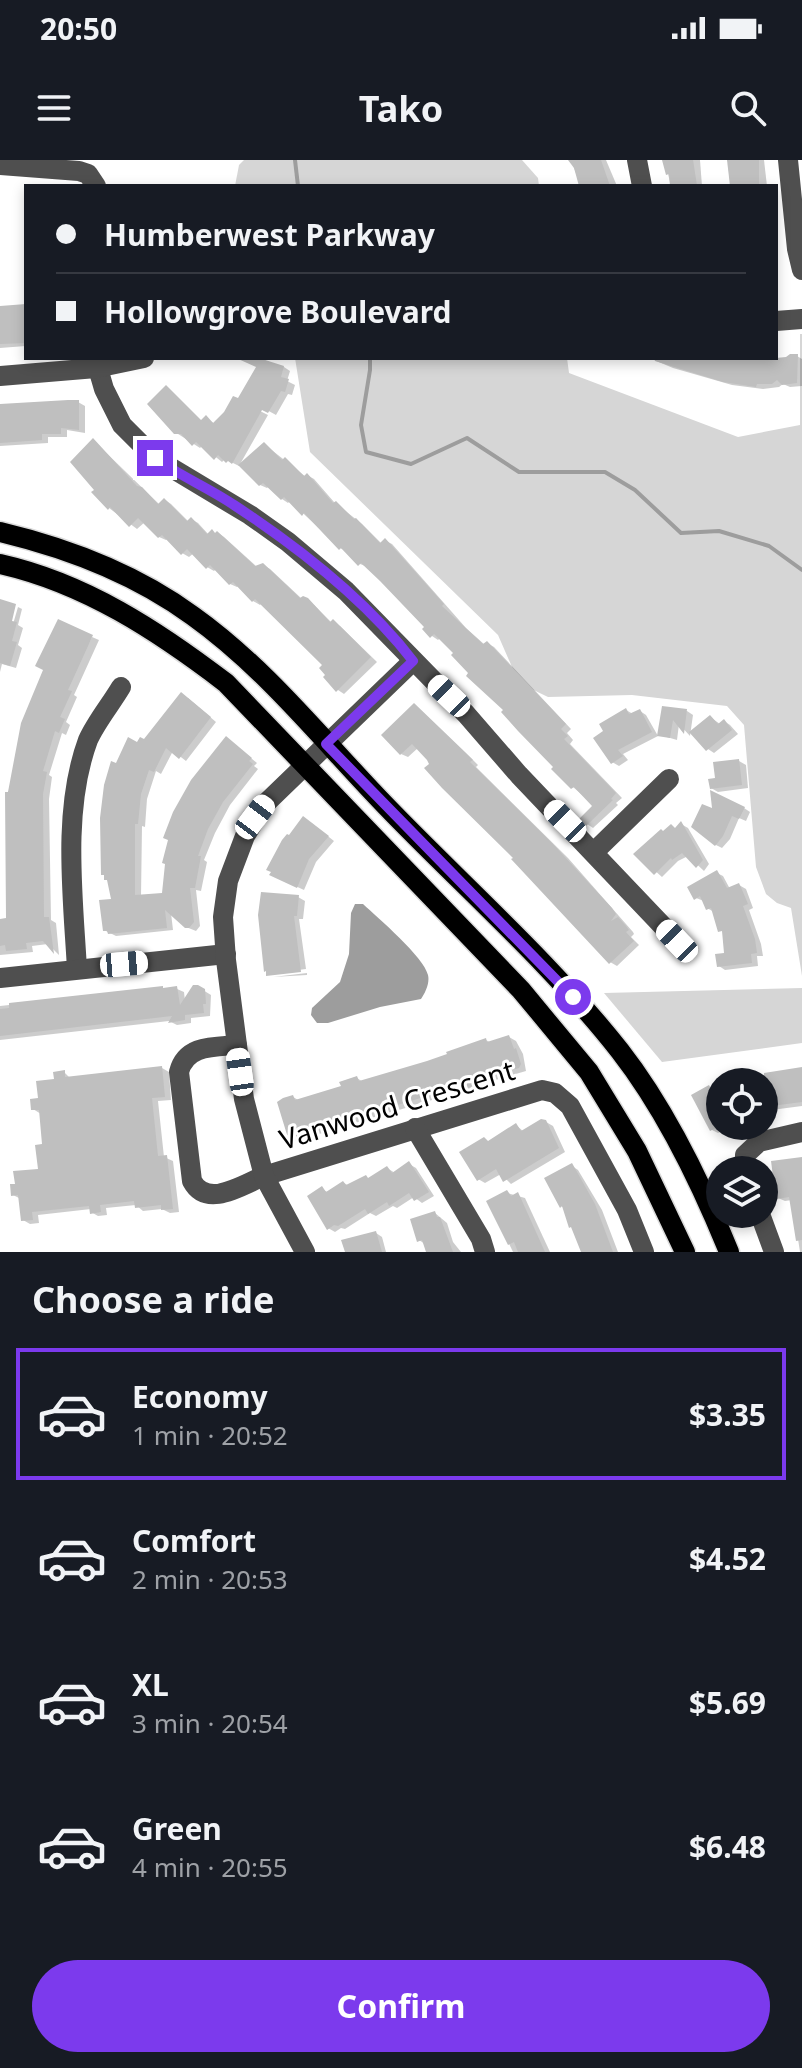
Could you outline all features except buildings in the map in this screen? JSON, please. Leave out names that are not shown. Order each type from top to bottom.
[{"type":"main road","points":[[0,532],[86,559],[132,579],[193,615],[267,681],[559,982],[621,1052],[686,1158],[729,1252]]},
{"type":"main road","points":[[0,564],[45,577],[139,621],[226,683],[521,990],[589,1072],[637,1151],[685,1252]]},
{"type":"street","points":[[637,160],[642,184]]},
{"type":"street","points":[[788,160],[802,270]]},
{"type":"street","points":[[0,165],[79,171],[88,174],[95,184]]},
{"type":"street","points":[[778,321],[802,319]]},
{"type":"street","points":[[0,376],[125,360]]},
{"type":"street","points":[[96,363],[104,389],[122,425],[155,458],[231,502],[288,542],[346,591],[466,714],[519,775],[677,941]]},
{"type":"street","points":[[305,1252],[264,1176],[244,1099],[226,954],[225,901],[228,881],[238,851],[265,804],[413,661]]},
{"type":"street","points":[[77,969],[72,889],[73,802],[88,740],[121,687]]},
{"type":"street","points":[[594,852],[669,779]]},
{"type":"street","points":[[0,978],[226,954]]},
{"type":"street","name":"Vanwood Crescent","points":[[237,1045],[198,1049],[181,1064],[179,1072],[192,1181],[200,1192],[213,1195],[264,1176],[542,1090],[555,1093],[570,1106],[627,1210],[644,1252]]},
{"type":"street","points":[[415,1128],[481,1239],[485,1252]]},
{"type":"street","points":[[745,1156],[759,1142],[802,1132]]},
{"type":"street","points":[[765,1228],[774,1252]]},
{"type":"shaded area","points":[[244,160],[522,160],[538,178],[539,184],[235,184],[239,165]]},
{"type":"shaded area","points":[[802,334],[802,976],[791,908],[777,903],[766,894],[756,867],[744,725],[727,706],[632,695],[548,697],[519,683],[498,635],[310,452],[295,360],[567,360],[569,373],[738,437],[800,425]]},
{"type":"shaded area","points":[[355,904],[363,904],[418,958],[428,975],[427,988],[421,999],[380,1007],[328,1023],[317,1023],[311,1015],[312,1008],[340,982],[349,954],[351,913]]},
{"type":"shaded area","points":[[802,988],[802,1043],[662,1062],[604,993]]},
{"type":"waterway","points":[[295,160],[298,184]]},
{"type":"waterway","points":[[370,360],[361,425],[366,452],[411,464],[467,438],[519,472],[605,472],[635,490],[681,533],[719,531],[769,546],[802,570]]},
{"type":"route","points":[[155,458],[231,502],[288,542],[346,591],[402,646],[413,661],[326,744],[573,997]]}]
